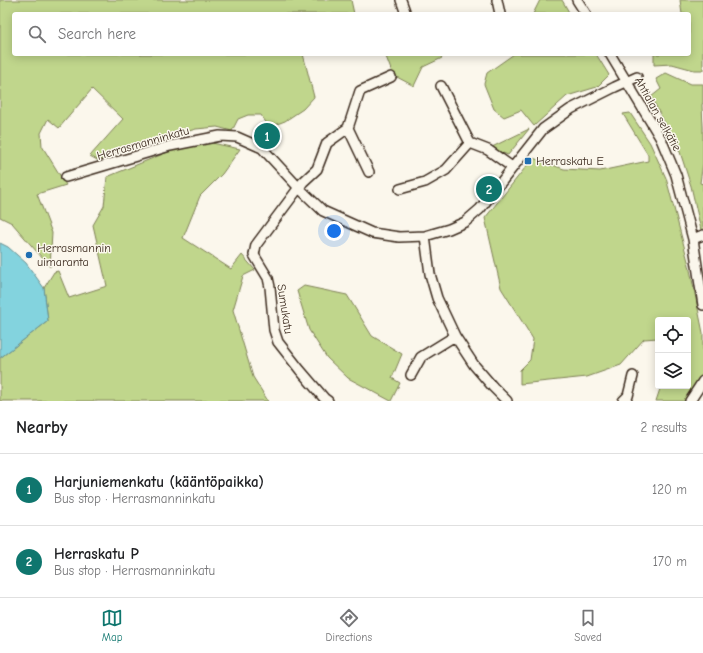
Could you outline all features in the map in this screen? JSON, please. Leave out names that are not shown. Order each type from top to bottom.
[{"type":"street","points":[[401,0],[405,12]]},
{"type":"street","points":[[497,0],[500,12]]},
{"type":"street","points":[[577,0],[585,12]]},
{"type":"street","name":"Ahtialan selkätie","points":[[611,56],[661,139],[676,175],[693,239],[703,305]]},
{"type":"street","points":[[299,188],[303,182],[317,169],[327,143],[348,128],[360,91],[391,77]]},
{"type":"street","name":"Herrasmanninkatu","points":[[66,177],[170,146],[220,136],[237,137],[262,148],[299,188],[323,211],[372,233],[399,237],[425,236],[449,229],[465,222],[480,209],[543,129],[571,110],[637,77]]},
{"type":"street","points":[[441,86],[470,143],[488,150],[512,167]]},
{"type":"street","points":[[348,128],[369,172]]},
{"type":"street","points":[[400,189],[425,182],[446,170],[470,143]]},
{"type":"street","name":"Sumukatu","points":[[299,188],[256,244],[254,255],[268,278],[274,330],[278,342],[300,370],[328,401]]},
{"type":"street","points":[[693,239],[703,235]]},
{"type":"street","points":[[425,236],[430,274],[437,298],[455,336],[474,365],[507,401]]},
{"type":"street","points":[[411,375],[420,358],[455,336]]},
{"type":"street","points":[[623,401],[628,396],[633,376]]},
{"type":"street","points":[[690,401],[703,381]]},
{"type":"green space","points":[[0,0],[351,0],[354,12],[12,12],[12,56],[304,56],[314,97],[303,109],[285,121],[269,127],[261,115],[248,115],[238,119],[232,131],[217,127],[196,129],[111,153],[99,161],[90,156],[123,119],[92,89],[59,128],[48,119],[41,133],[42,146],[66,185],[37,194],[52,233],[50,267],[12,223],[0,217]]},
{"type":"green space","points":[[540,0],[562,0],[569,12],[534,12]]},
{"type":"green space","points":[[680,0],[703,0],[703,70],[694,70],[672,64],[654,65],[654,56],[691,56],[691,12],[682,12]]},
{"type":"green space","points":[[386,56],[441,56],[442,58],[423,67],[414,86],[393,75]]},
{"type":"green space","points":[[511,56],[597,56],[609,75],[597,87],[567,96],[534,126],[521,110],[504,117],[494,109],[484,84],[487,73]]},
{"type":"green space","points":[[666,73],[690,84],[703,84],[703,163],[700,183],[703,184],[703,230],[701,230],[691,186],[680,152],[651,97],[661,89],[656,79]]},
{"type":"green space","points":[[630,113],[650,143],[666,178],[689,265],[703,333],[703,376],[687,401],[656,401],[660,389],[691,389],[691,317],[655,317],[655,338],[644,339],[621,365],[587,377],[520,384],[520,370],[530,360],[533,339],[501,288],[485,218],[533,158],[564,169],[600,171],[648,161],[648,155],[623,114]]},
{"type":"green space","points":[[529,129],[508,155],[490,148]]},
{"type":"green space","points":[[195,143],[212,143],[240,149],[222,174],[200,196],[183,238],[231,269],[242,255],[255,270],[243,276],[233,310],[253,377],[268,401],[0,401],[0,358],[48,321],[44,288],[54,272],[58,271],[69,298],[107,286],[93,225],[104,206],[107,177],[175,149]]},
{"type":"green space","points":[[304,286],[347,295],[372,336],[402,354],[392,378],[400,383],[391,401],[348,378],[327,358],[309,330],[297,291]]},
{"type":"water","points":[[0,243],[8,247],[26,263],[44,288],[48,321],[0,358]]},
{"type":"place","name":"Harjuniemenkatu (kääntöpaikka)","points":[[267,136]]},
{"type":"place","name":"Herraskatu E","points":[[528,161]]},
{"type":"place","name":"Herraskatu P","points":[[489,189]]},
{"type":"place","name":"Herrasmannin uimaranta","points":[[29,255]]}]
